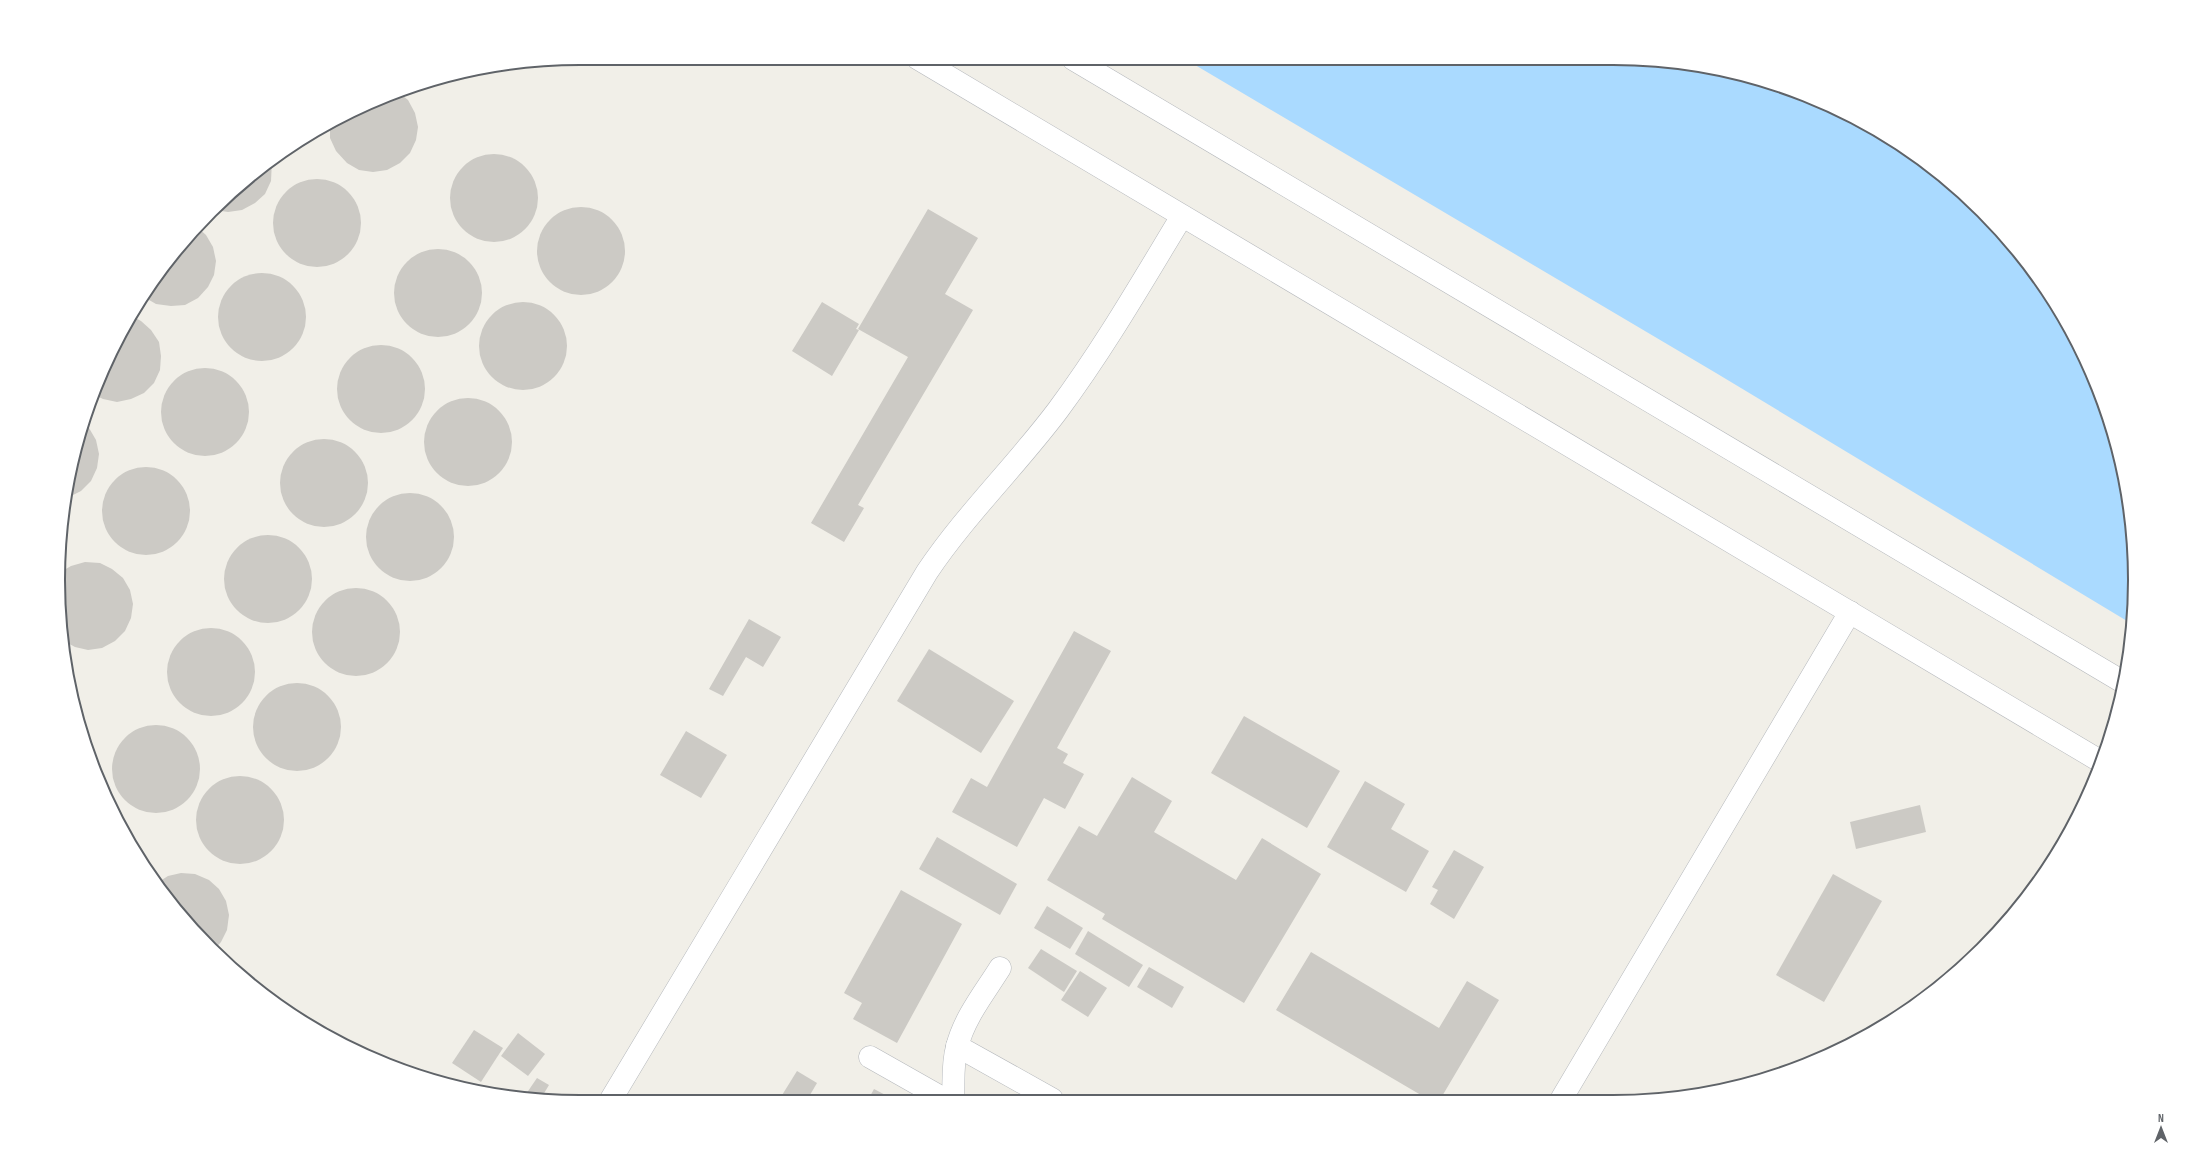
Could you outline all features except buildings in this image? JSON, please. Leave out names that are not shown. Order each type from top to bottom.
[{"type":"street","points":[[928,65],[2096,759]]},
{"type":"street","points":[[1085,65],[2118,679]]},
{"type":"street","points":[[614,1095],[927,572],[966,517],[1034,441],[1080,378],[1116,326],[1182,216]]},
{"type":"street","points":[[1564,1095],[1850,612]]},
{"type":"street","points":[[952,1095],[953,1066],[957,1046],[970,1017],[1000,968]]},
{"type":"street","points":[[957,1046],[1045,1095]]},
{"type":"street","points":[[870,1057],[937,1095]]},
{"type":"water","points":[[1195,65],[1613,65],[1680,69],[1713,75],[1779,92],[1841,118],[1871,134],[1927,171],[1953,193],[2000,240],[2022,266],[2041,294],[2075,352],[2101,414],[2118,480],[2124,513],[2127,546],[2128,580],[2126,621],[1716,373]]}]
